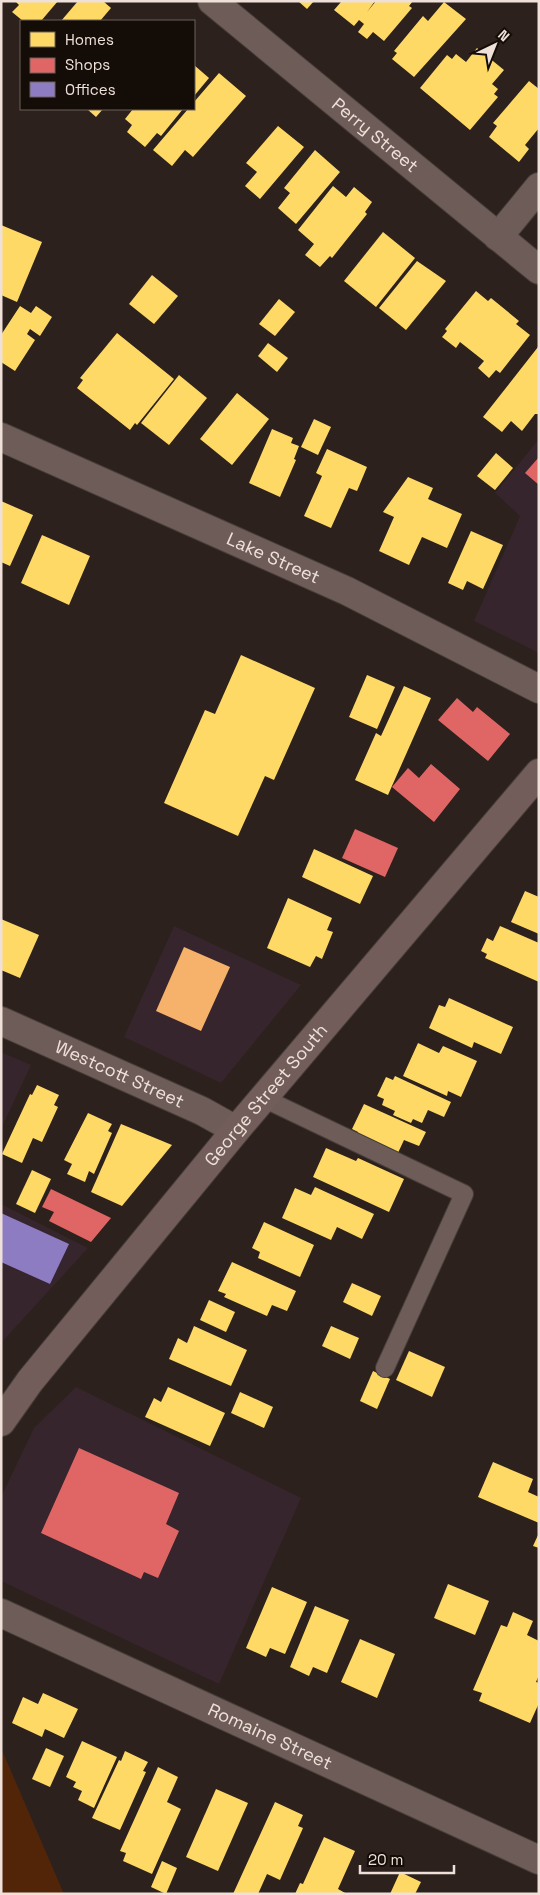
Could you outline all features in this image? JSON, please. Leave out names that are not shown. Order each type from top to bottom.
[{"type":"main road","name":"George Street South","points":[[1,1422],[30,1382],[236,1130],[539,773]]},
{"type":"street","name":"Perry Street","points":[[212,1],[539,270]]},
{"type":"street","points":[[498,236],[539,187]]},
{"type":"street","name":"Lake Street","points":[[1,437],[347,591],[539,688]]},
{"type":"street","name":"Westcott Street","points":[[1,1021],[202,1111],[236,1130]]},
{"type":"street","name":"Romaine Street","points":[[1,1613],[539,1860]]},
{"type":"lane","points":[[263,1098],[464,1194],[385,1368]]},
{"type":"shaded area","points":[[539,439],[539,653],[474,621],[520,516],[495,493]]},
{"type":"shaded area","points":[[174,926],[301,985],[221,1083],[124,1037]]},
{"type":"shaded area","points":[[1,1052],[31,1065],[1,1129]]},
{"type":"shaded area","points":[[1,1204],[88,1248],[1,1343]]},
{"type":"shaded area","points":[[76,1387],[301,1498],[219,1684],[1,1581],[1,1497],[34,1428]]},
{"type":"shaded area","points":[[1,1748],[64,1894],[1,1894]]},
{"type":"building: Homes","points":[[15,1],[58,1],[42,20],[22,20],[12,12],[19,5]]},
{"type":"building: Homes","points":[[78,1],[103,1],[111,8],[101,20],[62,20]]},
{"type":"building: Homes","points":[[298,1],[314,1],[307,9]]},
{"type":"building: Homes","points":[[339,1],[375,1],[367,12],[376,1],[413,1],[409,6],[412,8],[384,41],[373,32],[367,39],[358,32],[364,24],[359,20],[354,26],[334,10],[341,2]]},
{"type":"building: Homes","points":[[444,2],[466,19],[414,77],[392,59],[397,53],[394,51],[423,16],[428,21]]},
{"type":"building: Homes","points":[[477,48],[504,70],[492,84],[498,89],[494,94],[498,97],[470,130],[420,88],[447,55],[452,59],[456,54],[466,62]]},
{"type":"building: Homes","points":[[195,66],[209,78],[195,95]]},
{"type":"building: Homes","points":[[219,73],[246,96],[193,157],[185,150],[172,166],[153,150],[187,110],[195,110],[195,101]]},
{"type":"building: Homes","points":[[529,81],[539,89],[539,128],[525,145],[529,149],[519,162],[489,137],[497,126],[493,123]]},
{"type":"building: Homes","points":[[88,110],[102,110],[96,117]]},
{"type":"building: Homes","points":[[132,110],[182,110],[161,136],[157,133],[145,147],[127,132],[132,125],[125,119]]},
{"type":"building: Homes","points":[[278,126],[304,147],[260,199],[245,186],[257,172],[246,163]]},
{"type":"building: Homes","points":[[315,150],[340,172],[296,224],[278,208],[290,193],[284,188]]},
{"type":"building: Homes","points":[[333,186],[346,197],[354,187],[372,202],[365,212],[367,214],[332,258],[330,256],[320,267],[305,255],[314,244],[298,230]]},
{"type":"building: Homes","points":[[1,225],[42,242],[17,302],[1,295]]},
{"type":"building: Homes","points":[[383,232],[415,258],[376,307],[344,281]]},
{"type":"building: Homes","points":[[417,261],[446,281],[406,330],[379,308]]},
{"type":"building: Homes","points":[[152,275],[178,296],[154,324],[129,304]]},
{"type":"building: Homes","points":[[476,291],[488,301],[491,298],[519,321],[516,324],[530,335],[500,373],[496,370],[489,378],[478,368],[484,361],[460,342],[456,348],[442,337],[447,331],[445,329]]},
{"type":"building: Homes","points":[[279,299],[295,312],[275,336],[259,324]]},
{"type":"building: Homes","points":[[20,306],[31,313],[36,306],[52,317],[40,336],[30,329],[27,334],[35,340],[15,371],[1,362],[1,335]]},
{"type":"building: Homes","points":[[117,333],[174,379],[137,425],[135,423],[130,430],[77,388],[83,380],[80,378]]},
{"type":"building: Homes","points":[[268,343],[288,358],[277,372],[258,356]]},
{"type":"building: Homes","points":[[538,347],[539,414],[535,414],[522,431],[511,421],[502,432],[483,417]]},
{"type":"building: Homes","points":[[179,375],[207,398],[169,445],[141,423]]},
{"type":"building: Homes","points":[[237,393],[269,419],[232,465],[200,439]]},
{"type":"building: Homes","points":[[314,419],[331,427],[318,455],[301,447]]},
{"type":"building: Homes","points":[[272,429],[293,438],[291,443],[299,446],[294,459],[296,460],[280,497],[249,483]]},
{"type":"building: Homes","points":[[327,449],[367,467],[357,491],[349,488],[331,528],[304,516],[322,476],[316,473]]},
{"type":"building: Homes","points":[[496,453],[513,468],[495,490],[477,476]]},
{"type":"building: Homes","points":[[408,477],[433,488],[428,499],[462,514],[447,548],[422,537],[409,565],[379,551],[394,517],[383,512]]},
{"type":"building: Homes","points":[[1,501],[33,515],[10,566],[1,562]]},
{"type":"building: Homes","points":[[471,531],[503,545],[483,589],[467,581],[463,590],[448,583]]},
{"type":"building: Homes","points":[[42,535],[90,556],[69,605],[21,583]]},
{"type":"building: Homes","points":[[241,655],[315,688],[274,780],[265,776],[238,836],[164,803],[205,710],[215,714]]},
{"type":"building: Homes","points":[[367,675],[395,687],[377,729],[349,717]]},
{"type":"building: Homes","points":[[404,686],[431,698],[388,795],[355,780],[376,733],[381,736]]},
{"type":"building: Homes","points":[[314,849],[373,876],[360,904],[302,877]]},
{"type":"building: Homes","points":[[525,891],[539,897],[539,934],[511,922]]},
{"type":"building: Homes","points":[[288,898],[332,918],[327,930],[333,932],[322,959],[316,956],[310,967],[267,948]]},
{"type":"building: Homes","points":[[1,919],[39,935],[20,978],[1,970]]},
{"type":"building: Homes","points":[[500,926],[539,943],[539,982],[485,958],[487,954],[481,951],[487,938],[493,941]]},
{"type":"building: Homes","points":[[449,998],[513,1027],[501,1054],[474,1042],[472,1048],[429,1028],[439,1005],[445,1007]]},
{"type":"building: Homes","points":[[418,1043],[439,1053],[443,1046],[477,1061],[461,1097],[448,1091],[447,1096],[403,1076]]},
{"type":"building: Homes","points":[[395,1076],[451,1102],[444,1117],[428,1110],[422,1123],[413,1119],[411,1123],[393,1115],[395,1111],[382,1105],[384,1099],[377,1096],[386,1077],[393,1080]]},
{"type":"building: Homes","points":[[37,1085],[59,1095],[54,1105],[58,1107],[42,1142],[33,1138],[22,1163],[2,1154],[30,1094],[32,1095]]},
{"type":"building: Homes","points":[[364,1104],[426,1132],[419,1146],[404,1140],[397,1155],[356,1137],[358,1132],[352,1129]]},
{"type":"building: Homes","points":[[88,1113],[112,1124],[108,1131],[112,1133],[94,1174],[89,1171],[85,1182],[67,1174],[72,1164],[64,1160]]},
{"type":"building: Homes","points":[[121,1124],[172,1145],[122,1206],[91,1192]]},
{"type":"building: Homes","points":[[326,1148],[356,1161],[358,1158],[404,1179],[389,1212],[313,1177]]},
{"type":"building: Homes","points":[[32,1170],[51,1179],[35,1213],[16,1204]]},
{"type":"building: Homes","points":[[315,1187],[374,1214],[362,1239],[337,1227],[331,1240],[282,1218],[295,1188],[311,1195]]},
{"type":"building: Homes","points":[[264,1222],[314,1245],[300,1277],[258,1258],[260,1252],[252,1248]]},
{"type":"building: Homes","points":[[232,1262],[296,1291],[287,1311],[272,1305],[267,1316],[224,1297],[226,1294],[218,1291]]},
{"type":"building: Homes","points":[[352,1283],[381,1296],[372,1316],[343,1302]]},
{"type":"building: Homes","points":[[209,1300],[235,1312],[226,1332],[200,1320]]},
{"type":"building: Homes","points":[[194,1326],[247,1350],[231,1386],[169,1359],[178,1338],[187,1343]]},
{"type":"building: Homes","points":[[331,1326],[359,1338],[350,1359],[322,1346]]},
{"type":"building: Homes","points":[[409,1351],[445,1367],[432,1397],[396,1380]]},
{"type":"building: Homes","points":[[373,1371],[390,1379],[377,1409],[360,1401]]},
{"type":"building: Homes","points":[[168,1387],[225,1413],[210,1446],[145,1417],[154,1398],[161,1402]]},
{"type":"building: Homes","points":[[240,1392],[273,1407],[264,1428],[231,1413]]},
{"type":"building: Homes","points":[[493,1462],[533,1479],[528,1492],[539,1497],[539,1523],[478,1497]]},
{"type":"building: Homes","points":[[539,1533],[539,1548],[533,1546]]},
{"type":"building: Homes","points":[[448,1584],[489,1601],[475,1635],[434,1618]]},
{"type":"building: Homes","points":[[272,1587],[307,1602],[285,1654],[270,1648],[266,1657],[246,1648]]},
{"type":"building: Homes","points":[[315,1606],[349,1620],[327,1673],[313,1667],[309,1676],[290,1667]]},
{"type":"building: Homes","points":[[513,1612],[533,1621],[527,1635],[539,1641],[539,1675],[536,1682],[539,1683],[539,1703],[530,1723],[479,1701],[482,1693],[473,1690],[501,1625],[507,1627]]},
{"type":"building: Homes","points":[[360,1639],[395,1654],[377,1698],[341,1682]]},
{"type":"building: Homes","points":[[43,1693],[78,1709],[64,1738],[45,1729],[42,1737],[12,1723],[23,1697],[38,1704]]},
{"type":"building: Homes","points":[[82,1741],[117,1757],[94,1808],[78,1800],[82,1791],[73,1787],[76,1782],[66,1777]]},
{"type":"building: Homes","points":[[46,1748],[64,1756],[50,1787],[32,1779]]},
{"type":"building: Homes","points":[[125,1751],[148,1762],[143,1771],[146,1772],[120,1830],[92,1818]]},
{"type":"building: Homes","points":[[158,1767],[178,1777],[167,1802],[181,1809],[152,1874],[123,1861],[126,1853],[120,1851]]},
{"type":"building: Homes","points":[[216,1789],[248,1803],[218,1871],[186,1857]]},
{"type":"building: Homes","points":[[275,1802],[303,1815],[298,1826],[303,1828],[280,1880],[267,1874],[258,1894],[233,1894]]},
{"type":"building: Homes","points":[[324,1837],[355,1851],[338,1889],[347,1894],[295,1894],[300,1883],[303,1884]]},
{"type":"building: Homes","points":[[162,1861],[177,1868],[166,1894],[151,1887]]},
{"type":"building: Homes","points":[[400,1872],[421,1882],[415,1894],[390,1894]]},
{"type":"building: Shops","points":[[539,457],[539,485],[525,473]]},
{"type":"building: Shops","points":[[457,698],[473,712],[477,707],[510,734],[488,761],[438,720]]},
{"type":"building: Shops","points":[[431,764],[460,789],[434,822],[392,787],[408,768],[419,778]]},
{"type":"building: Shops","points":[[355,829],[398,848],[385,877],[342,858]]},
{"type":"building: Shops","points":[[51,1189],[111,1218],[91,1242],[49,1221],[54,1212],[42,1207]]},
{"type":"building: Shops","points":[[79,1448],[179,1493],[166,1524],[179,1531],[158,1578],[144,1572],[141,1579],[41,1533]]},
{"type":"building: Offices","points":[[1,1213],[69,1244],[50,1284],[1,1262]]},
{"type":"building: Health","points":[[184,947],[230,967],[201,1031],[156,1011]]}]
